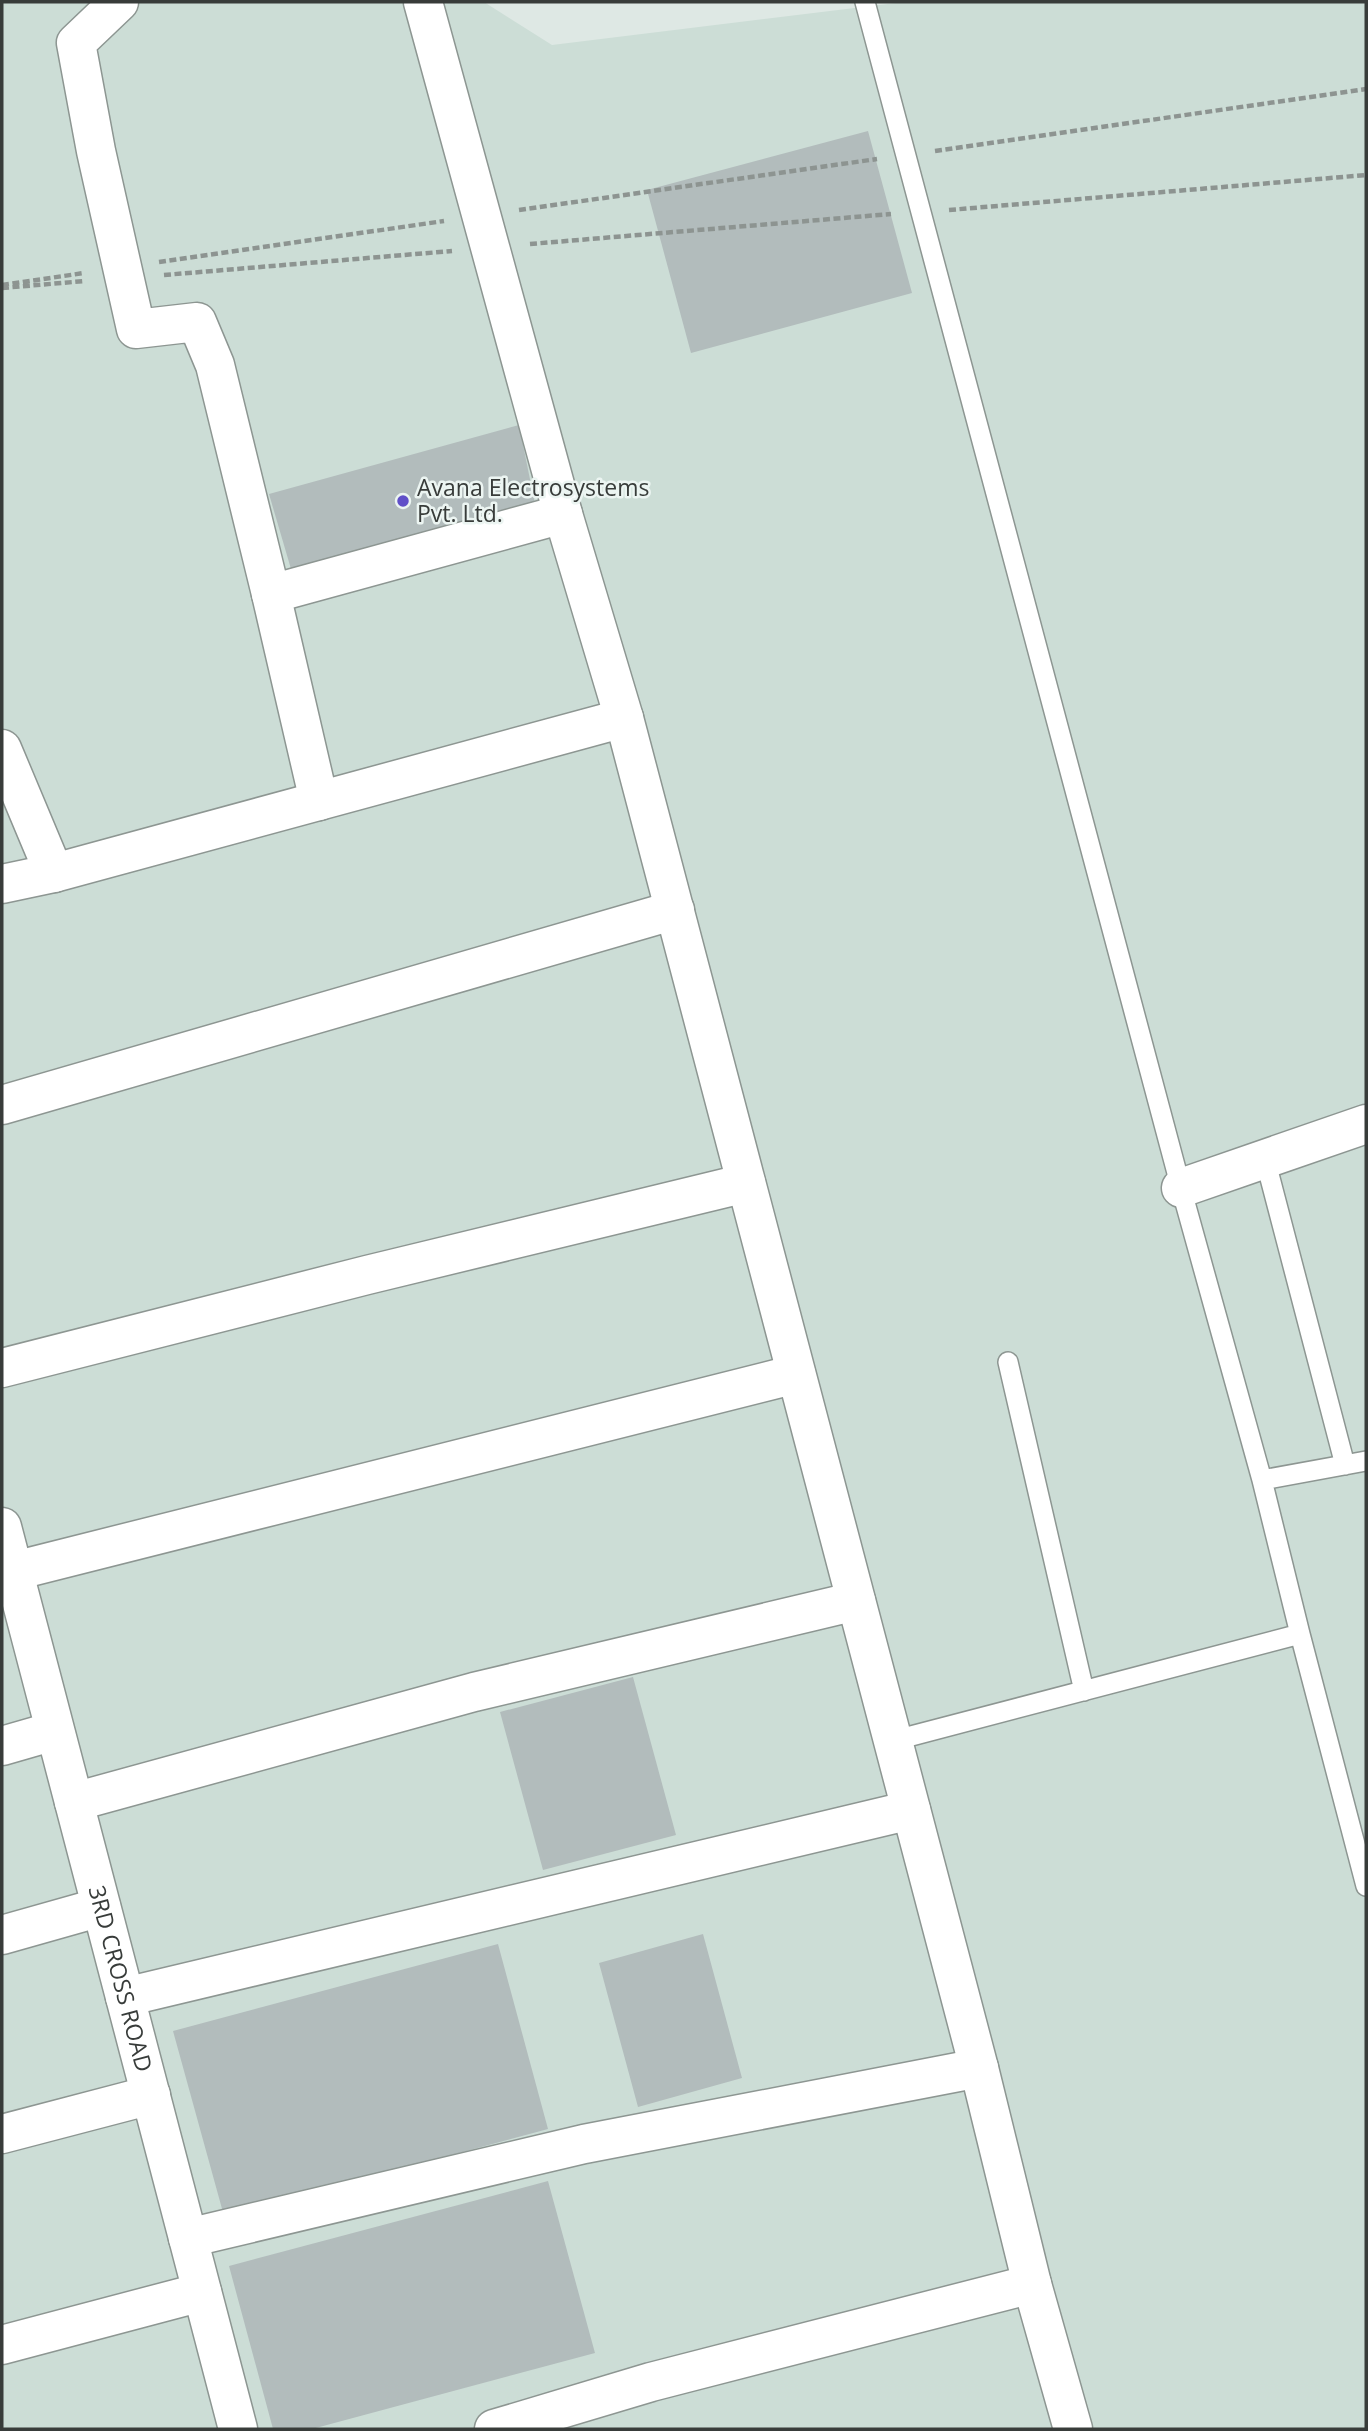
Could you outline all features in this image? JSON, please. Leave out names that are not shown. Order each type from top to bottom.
[{"type":"street","points":[[119,2],[76,43],[96,151],[136,329],[197,322],[215,365],[319,802]]},
{"type":"street","points":[[423,2],[563,514],[624,718],[979,2068],[1032,2284],[1073,2429]]},
{"type":"street","points":[[271,594],[563,514]]},
{"type":"street","points":[[2,884],[54,873],[624,718]]},
{"type":"street","points":[[2,750],[54,873]]},
{"type":"street","points":[[2,1105],[675,910]]},
{"type":"street","points":[[1181,1188],[1366,1125]]},
{"type":"street","points":[[2,1368],[367,1275],[746,1183]]},
{"type":"street","points":[[8,1573],[796,1374]]},
{"type":"street","name":"3RD CROSS ROAD","points":[[2,1527],[8,1573],[74,1802],[238,2429]]},
{"type":"street","points":[[74,1802],[474,1692],[856,1601]]},
{"type":"street","points":[[2,1746],[54,1731]]},
{"type":"street","points":[[125,1997],[911,1810]]},
{"type":"street","points":[[2,1935],[101,1907]]},
{"type":"street","points":[[188,2238],[584,2144],[979,2068]]},
{"type":"street","points":[[2,2134],[150,2095]]},
{"type":"street","points":[[494,2429],[651,2382],[1032,2284]]},
{"type":"street","points":[[2,2345],[202,2292]]},
{"type":"lane","points":[[865,2],[1181,1188],[1262,1480],[1366,1885]]},
{"type":"lane","points":[[1265,1159],[1345,1465]]},
{"type":"lane","points":[[1008,1362],[1084,1690]]},
{"type":"lane","points":[[1262,1480],[1366,1461]]},
{"type":"lane","points":[[892,1741],[1300,1634]]},
{"type":"path","points":[[925,152],[1366,89]]},
{"type":"path","points":[[512,211],[884,158]]},
{"type":"path","points":[[948,209],[1366,175]]},
{"type":"path","points":[[517,246],[893,214]]},
{"type":"path","points":[[153,263],[457,219]]},
{"type":"path","points":[[155,276],[461,250]]},
{"type":"path","points":[[2,287],[85,273]]},
{"type":"path","points":[[2,287],[85,281]]},
{"type":"shaded area","points":[[2,2],[484,2],[552,45],[904,2],[1366,2],[1366,2429],[2,2429]]},
{"type":"building","points":[[868,131],[912,293],[691,353],[647,190]]},
{"type":"building","name":"Avana Electrosystems Pvt. Ltd.","points":[[519,425],[536,509],[291,569],[269,494]]},
{"type":"building","points":[[633,1677],[676,1835],[543,1870],[500,1712]]},
{"type":"building","points":[[703,1934],[742,2078],[638,2107],[599,1963]]},
{"type":"building","points":[[498,1944],[548,2129],[224,2216],[173,2031]]},
{"type":"building","points":[[548,2181],[595,2353],[312,2429],[273,2429],[229,2266]]},
{"type":"place","name":"Avana Electrosystems Pvt. Ltd.","points":[[403,501]]}]
